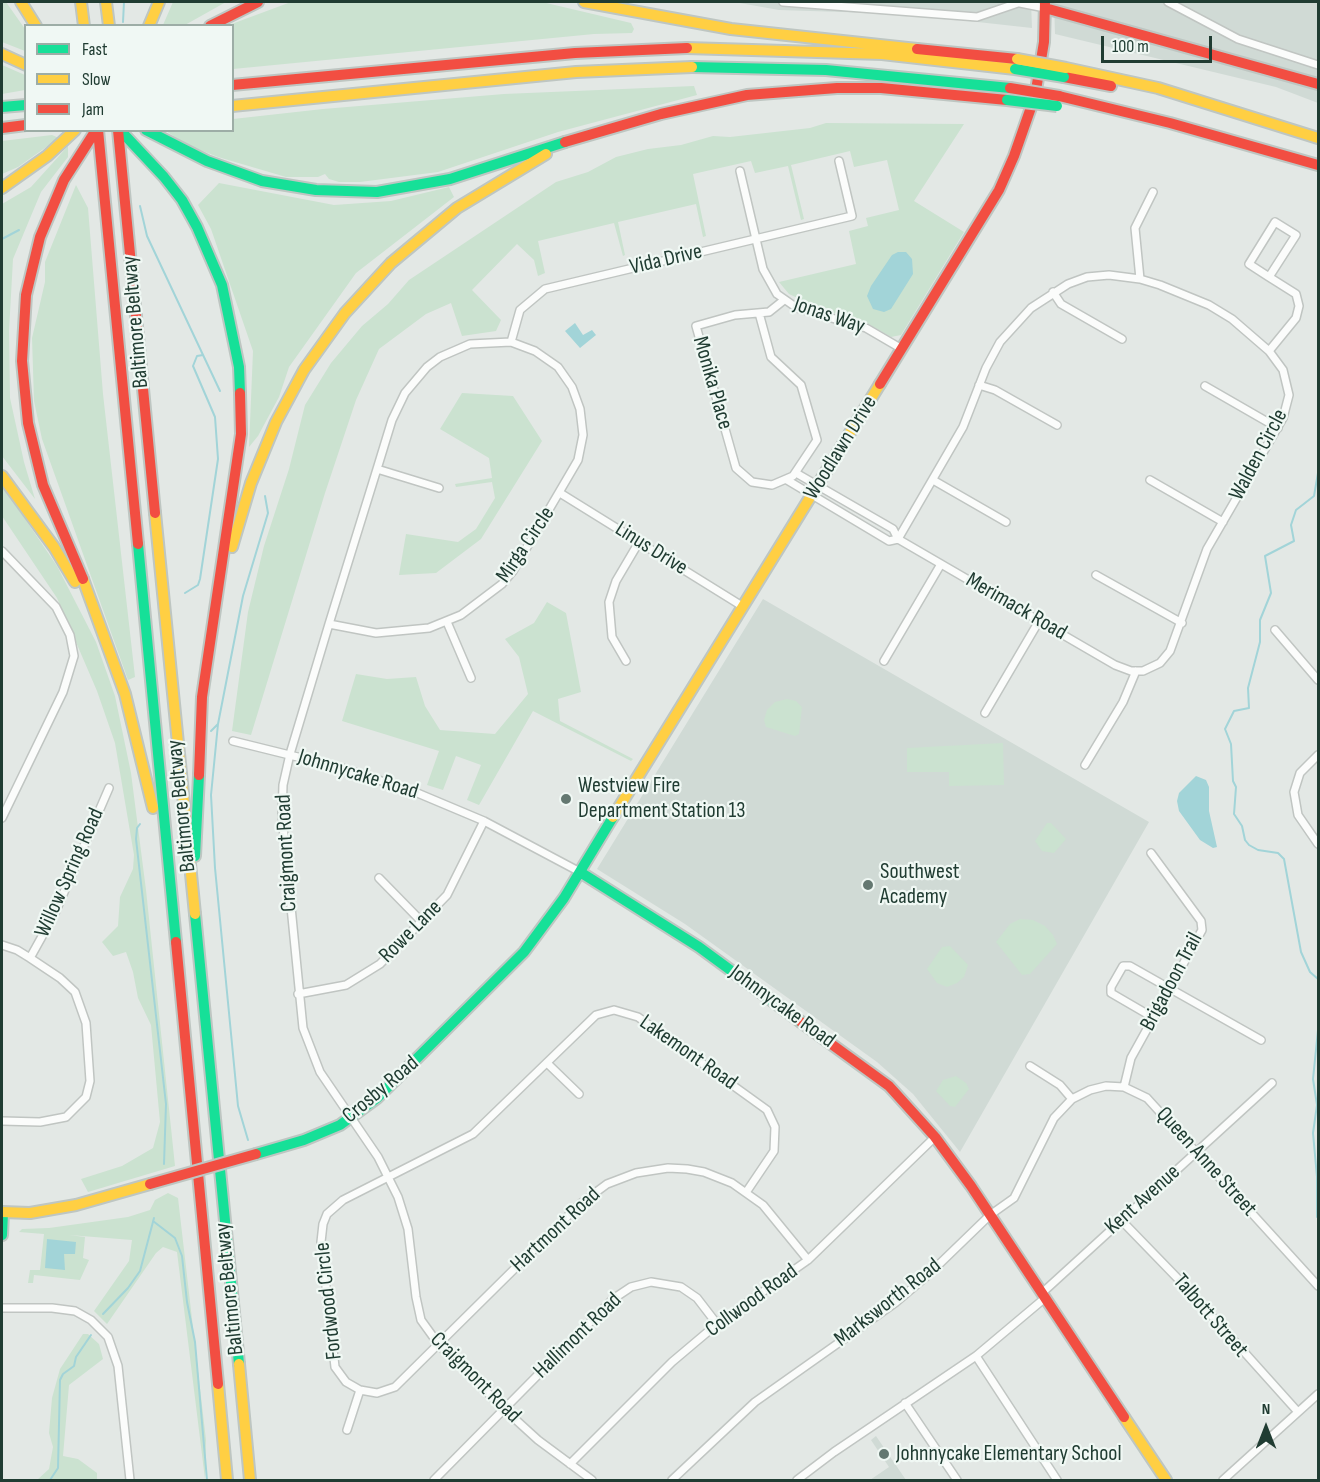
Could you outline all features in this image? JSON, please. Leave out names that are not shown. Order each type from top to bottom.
[{"type":"main road","points":[[21,2],[35,24]]},
{"type":"main road","points":[[81,2],[86,24]]},
{"type":"main road","points":[[86,2],[86,24]]},
{"type":"main road","points":[[108,2],[109,24]]},
{"type":"main road","points":[[150,24],[159,2]]},
{"type":"main road","points":[[214,24],[258,2]]},
{"type":"main road","points":[[584,2],[731,29],[1016,64],[1065,73],[1315,137]]},
{"type":"main road","points":[[602,2],[648,15]]},
{"type":"main road","points":[[1045,5],[1318,84]]},
{"type":"main road","name":"Woodlawn Drive","points":[[580,872],[978,226],[1014,156],[1040,74],[1045,5]]},
{"type":"main road","points":[[234,85],[575,53],[716,47],[882,54],[1016,64]]},
{"type":"main road","points":[[2,54],[24,64]]},
{"type":"main road","points":[[234,106],[576,72],[669,67],[826,70],[938,79],[1010,88],[1058,101],[1170,123],[1318,165]]},
{"type":"main road","points":[[149,132],[207,161],[262,181],[316,190],[377,192],[450,179],[549,146],[661,114],[747,95],[837,88],[937,92],[1007,100],[1058,101]]},
{"type":"main road","points":[[2,107],[24,105]]},
{"type":"main road","points":[[214,610],[251,483],[276,422],[321,343],[367,288],[391,263],[457,208],[518,169],[551,152],[661,114]]},
{"type":"main road","points":[[2,128],[24,125]]},
{"type":"main road","points":[[96,132],[74,162],[52,207],[33,266],[23,328],[24,393],[28,423],[43,484],[125,694],[138,742],[168,881]]},
{"type":"main road","name":"Baltimore Beltway","points":[[97,132],[226,1480]]},
{"type":"main road","name":"Baltimore Beltway","points":[[119,132],[250,1480]]},
{"type":"main road","points":[[121,132],[164,177],[182,200],[196,227],[222,285],[239,367],[241,434],[214,610],[198,750],[195,931]]},
{"type":"main road","points":[[2,188],[47,156],[73,133]]},
{"type":"main road","points":[[2,476],[18,494],[67,567],[108,646]]},
{"type":"main road","name":"Crosby Road","points":[[2,1212],[30,1213],[76,1205],[304,1140],[351,1117],[400,1077],[524,952],[545,926],[580,872]]},
{"type":"main road","name":"Johnnycake Road","points":[[580,872],[699,947],[890,1086],[935,1137],[990,1215],[1166,1480]]},
{"type":"main road","points":[[2,1212],[2,1235]]},
{"type":"street","points":[[783,2],[977,17],[1016,2],[1045,5]]},
{"type":"street","points":[[1168,2],[1238,39],[1318,65]]},
{"type":"street","name":"Vida Drive","points":[[511,342],[520,310],[545,289],[852,216],[839,161]]},
{"type":"street","name":"Jonas Way","points":[[740,171],[766,280],[784,300],[803,310],[856,324],[902,349]]},
{"type":"street","points":[[1140,279],[1135,228],[1153,192]]},
{"type":"street","points":[[1269,277],[1296,235],[1275,222],[1249,264],[1269,277],[1296,294],[1299,306],[1296,318],[1269,351]]},
{"type":"street","name":"Walden Circle","points":[[898,539],[963,427],[990,358],[1006,333],[1025,313],[1053,292],[1093,276],[1140,279],[1217,310],[1269,351],[1283,370],[1288,388],[1287,409],[1199,566],[1182,623],[1164,660],[1148,669],[1136,671]]},
{"type":"street","points":[[1053,292],[1061,304],[1122,339]]},
{"type":"street","name":"Monika Place","points":[[784,300],[773,310],[735,315],[696,326],[736,468],[746,478],[761,484],[772,485],[792,476]]},
{"type":"street","points":[[759,313],[771,357],[801,385],[817,440],[792,476]]},
{"type":"street","name":"Craigmont Road","points":[[583,435],[577,398],[566,377],[547,358],[511,342],[470,344],[456,348],[427,367],[397,406],[290,754],[283,785],[282,816],[303,1028],[313,1057],[390,1178],[408,1229],[418,1311],[424,1327],[439,1345],[504,1409],[592,1480]]},
{"type":"street","points":[[979,385],[995,390],[1057,425]]},
{"type":"street","points":[[1205,386],[1278,428]]},
{"type":"street","name":"Mirga Circle","points":[[329,624],[359,631],[392,633],[429,628],[447,622],[474,606],[502,584],[513,571],[578,460],[583,435]]},
{"type":"street","points":[[377,469],[439,488]]},
{"type":"street","name":"Merimack Road","points":[[792,476],[889,541],[898,539]]},
{"type":"street","points":[[933,480],[1006,522]]},
{"type":"street","points":[[1150,480],[1223,522]]},
{"type":"street","name":"Merimack Road","points":[[815,490],[893,529],[898,539],[1120,667],[1136,671]]},
{"type":"street","name":"Linus Drive","points":[[560,493],[742,606]]},
{"type":"street","points":[[626,661],[612,637],[609,602],[616,581],[639,542]]},
{"type":"street","points":[[2,551],[56,608],[70,635],[74,656],[63,692],[2,818]]},
{"type":"street","points":[[884,662],[942,564]]},
{"type":"street","points":[[1096,575],[1182,623]]},
{"type":"street","points":[[984,713],[1039,621]]},
{"type":"street","points":[[447,622],[471,678]]},
{"type":"street","points":[[1275,630],[1318,680]]},
{"type":"street","points":[[1085,765],[1123,702],[1136,671]]},
{"type":"street","name":"Johnnycake Road","points":[[233,741],[375,778],[484,821],[580,872]]},
{"type":"street","points":[[1318,755],[1300,773],[1293,792],[1298,815],[1318,844]]},
{"type":"street","name":"Willow Spring Road","points":[[30,958],[55,913],[109,788]]},
{"type":"street","name":"Rowe Lane","points":[[298,994],[333,989],[359,979],[380,964],[422,922],[453,886],[484,821]]},
{"type":"street","name":"Brigadoon Trail","points":[[1124,1087],[1131,1058],[1201,936],[1203,926],[1151,853]]},
{"type":"street","points":[[379,878],[422,922]]},
{"type":"street","points":[[2,945],[17,950],[68,984],[80,1001],[86,1023],[89,1089],[80,1106],[66,1117],[40,1122],[2,1121]]},
{"type":"street","points":[[1154,1018],[1111,993],[1121,969],[1130,966],[1261,1040]]},
{"type":"street","name":"Lakemont Road","points":[[390,1178],[473,1134],[596,1015],[614,1010],[638,1017],[759,1103],[772,1118],[776,1136],[774,1151],[747,1191]]},
{"type":"street","points":[[547,1063],[579,1094]]},
{"type":"street","points":[[1030,1066],[1060,1085],[1072,1099],[1098,1087],[1124,1087]]},
{"type":"street","name":"Kent Avenue","points":[[797,1480],[976,1356],[1272,1083]]},
{"type":"street","name":"Queen Anne Street","points":[[1124,1087],[1134,1090],[1157,1106],[1318,1286]]},
{"type":"street","name":"Marksworth Road","points":[[672,1480],[755,1402],[912,1290],[990,1215],[1014,1198],[1054,1118],[1072,1099]]},
{"type":"street","name":"Collwood Road","points":[[570,1464],[651,1381],[717,1324],[808,1260],[935,1137]]},
{"type":"street","name":"Hartmont Road","points":[[439,1345],[580,1204],[607,1184],[651,1170],[687,1169],[718,1177],[747,1191],[775,1218],[808,1260]]},
{"type":"street","name":"Fordwood Circle","points":[[360,1390],[340,1375],[332,1356],[321,1232],[327,1214],[334,1206],[390,1178]]},
{"type":"street","name":"Talbott Street","points":[[1121,1220],[1184,1285],[1298,1412]]},
{"type":"street","name":"Hallimont Road","points":[[438,1479],[613,1299],[631,1287],[651,1282],[681,1287],[697,1298],[717,1324]]},
{"type":"street","points":[[2,1308],[52,1308],[75,1311],[91,1320],[108,1336],[118,1365],[129,1480]]},
{"type":"street","points":[[347,1430],[360,1390],[377,1392],[395,1387],[439,1345]]},
{"type":"street","points":[[976,1356],[1057,1480]]},
{"type":"street","points":[[1223,1480],[1318,1394]]},
{"type":"street","points":[[905,1403],[957,1480]]},
{"type":"shaded area","points":[[734,2],[1031,2],[1032,28],[905,14],[779,10]]},
{"type":"shaded area","points":[[1054,2],[1318,2],[1318,103],[1276,87],[1055,34]]},
{"type":"shaded area","name":"Southwest Academy","points":[[763,599],[1149,822],[960,1152],[913,1094],[877,1062],[685,924],[597,869]]},
{"type":"shaded area","name":"Johnnycake Elementary School","points":[[876,1436],[906,1480],[870,1480],[889,1467],[871,1440]]},
{"type":"green space","points":[[2,2],[6,2],[24,28],[24,51],[2,42]]},
{"type":"green space","points":[[173,2],[226,2],[187,24],[163,24]]},
{"type":"green space","points":[[291,2],[542,2],[631,23],[634,29],[632,33],[594,34],[234,69],[234,24],[232,24]]},
{"type":"green space","points":[[2,65],[24,75],[24,90],[2,94]]},
{"type":"green space","points":[[694,86],[697,95],[558,132],[438,172],[360,182],[339,182],[329,179],[325,174],[318,177],[286,177],[218,157],[185,144],[167,132],[234,132],[234,119],[504,94]]},
{"type":"green space","points":[[826,123],[964,124],[914,201],[964,232],[901,335],[891,337],[863,321],[805,305],[808,303],[789,294],[779,282],[856,264],[849,231],[868,226],[866,218],[899,210],[887,160],[854,167],[850,151],[791,165],[804,219],[801,220],[788,166],[755,173],[751,161],[693,174],[706,236],[703,237],[696,204],[618,222],[625,255],[623,256],[614,223],[538,241],[545,273],[538,276],[534,260],[517,244],[472,290],[501,320],[496,331],[462,336],[451,303],[426,314],[379,349],[356,400],[325,493],[251,735],[232,731],[248,612],[264,546],[289,469],[305,405],[331,363],[362,326],[388,304],[409,280],[556,182],[588,172],[616,157],[648,149],[681,145],[713,136],[730,137],[810,128]]},
{"type":"green space","points":[[52,135],[59,138],[18,167],[2,174],[2,141]]},
{"type":"green space","points":[[68,146],[68,157],[41,192],[13,259],[9,331],[10,398],[35,499],[2,456],[2,204],[31,187]]},
{"type":"green space","points":[[219,183],[334,205],[391,201],[449,187],[454,197],[356,273],[289,367],[279,397],[258,436],[249,447],[253,351],[211,229],[198,205]]},
{"type":"green space","points":[[76,185],[88,208],[103,394],[135,677],[128,680],[42,439],[34,401],[32,338],[45,282],[45,262]]},
{"type":"green space","points":[[462,393],[513,396],[542,441],[481,539],[436,573],[399,575],[406,534],[458,542],[476,529],[495,498],[492,482],[456,487],[455,484],[492,478],[489,458],[440,429]]},
{"type":"green space","points":[[2,485],[57,566],[96,642],[115,696],[131,773],[146,890],[175,1166],[88,1192],[81,1179],[122,1166],[153,1148],[160,1122],[151,1025],[138,998],[126,952],[113,956],[102,942],[118,926],[120,897],[133,869],[134,855],[115,743],[97,691],[57,598],[2,516]]},
{"type":"green space","points":[[547,602],[566,613],[581,692],[558,699],[560,721],[633,759],[631,761],[533,711],[479,805],[467,800],[481,765],[456,756],[443,790],[427,785],[439,751],[342,721],[356,674],[387,679],[416,677],[425,706],[440,730],[495,734],[528,694],[519,657],[505,639],[534,623]]},
{"type":"green space","points":[[787,699],[796,701],[802,707],[799,734],[795,736],[766,727],[764,720],[767,710],[775,702]]},
{"type":"green space","points":[[1003,743],[1004,785],[949,786],[949,772],[907,772],[907,748]]},
{"type":"green space","points":[[1047,823],[1051,823],[1066,839],[1054,853],[1042,851],[1035,841]]},
{"type":"green space","points":[[1020,919],[1033,920],[1045,926],[1057,944],[1030,974],[1022,975],[996,942],[1010,924]]},
{"type":"green space","points":[[950,946],[968,965],[964,977],[947,987],[937,983],[927,969],[942,947]]},
{"type":"green space","points":[[956,1076],[966,1083],[969,1089],[955,1107],[950,1106],[936,1091],[943,1080]]},
{"type":"green space","points":[[168,1193],[178,1198],[206,1440],[205,1479],[177,1252],[163,1247],[156,1253],[107,1324],[94,1311],[129,1261],[132,1240],[69,1235],[85,1237],[83,1258],[89,1260],[80,1280],[34,1275],[33,1283],[28,1283],[30,1270],[40,1270],[44,1234],[19,1232],[22,1229],[49,1228],[128,1217],[150,1210],[155,1200]]},
{"type":"green space","points":[[83,1334],[88,1334],[99,1344],[103,1359],[69,1385],[63,1456],[78,1459],[97,1473],[97,1480],[37,1480],[49,1469],[53,1447],[49,1433],[52,1398],[60,1369]]},
{"type":"water","points":[[906,252],[912,259],[913,274],[891,309],[884,312],[873,309],[867,296],[871,286],[892,255]]},
{"type":"water","points":[[575,323],[583,335],[592,330],[596,335],[580,348],[565,331]]},
{"type":"water","points":[[1196,776],[1206,780],[1209,787],[1209,811],[1217,847],[1213,848],[1200,840],[1179,811],[1177,801],[1179,793]]},
{"type":"water","points":[[47,1239],[76,1242],[75,1254],[64,1254],[65,1270],[45,1268]]},
{"type":"waterway","points":[[123,22],[124,2]]},
{"type":"waterway","points":[[140,206],[147,236],[220,391]]},
{"type":"waterway","points":[[2,239],[19,230]]},
{"type":"waterway","points":[[185,593],[198,585],[200,579],[218,459],[215,417],[193,366],[197,356],[203,355]]},
{"type":"waterway","points":[[1318,473],[1314,496],[1296,510],[1291,525],[1294,541],[1265,556],[1271,593],[1260,620],[1260,642],[1248,688],[1249,708],[1234,711],[1225,729],[1231,744],[1233,781],[1236,787],[1234,814],[1242,826],[1245,840],[1249,845],[1258,850],[1278,853],[1284,859],[1301,952],[1310,972],[1318,979]]},
{"type":"waterway","points":[[211,731],[218,724],[243,596],[268,513],[265,496]]},
{"type":"waterway","points":[[218,724],[211,795],[215,868],[238,1106],[248,1140]]},
{"type":"waterway","points":[[140,824],[137,828],[136,839],[166,1104],[164,1164]]},
{"type":"waterway","points":[[1317,1217],[1317,1177],[1313,1133],[1317,1105],[1313,1079],[1318,1030]]},
{"type":"waterway","points":[[103,1314],[128,1288],[140,1271],[154,1218]]},
{"type":"waterway","points":[[153,1221],[175,1238],[182,1256],[187,1302],[195,1342],[207,1480]]},
{"type":"waterway","points":[[50,1480],[58,1468],[60,1380],[63,1374],[74,1366],[76,1357],[91,1335]]},
{"type":"traffic: fast","points":[[692,67],[826,70],[1010,88]]},
{"type":"traffic: fast","points":[[1015,69],[1064,77]]},
{"type":"traffic: fast","points":[[1007,100],[1057,106]]},
{"type":"traffic: fast","points":[[2,107],[24,105]]},
{"type":"traffic: fast","points":[[122,132],[164,177],[182,200],[197,227],[222,285],[239,367],[240,393]]},
{"type":"traffic: fast","points":[[150,132],[207,161],[262,181],[316,190],[377,192],[450,179],[565,142]]},
{"type":"traffic: fast","points":[[138,544],[176,942]]},
{"type":"traffic: fast","points":[[195,856],[199,775]]},
{"type":"traffic: fast","points":[[256,1154],[304,1140],[340,1125],[377,1098],[524,952],[564,898],[613,817]]},
{"type":"traffic: fast","points":[[580,872],[699,947],[801,1022]]},
{"type":"traffic: fast","points":[[195,914],[239,1364]]},
{"type":"traffic: fast","points":[[2,1235],[3,1212]]},
{"type":"traffic: slow","points":[[21,2],[35,24]]},
{"type":"traffic: slow","points":[[81,2],[84,24]]},
{"type":"traffic: slow","points":[[106,2],[109,24]]},
{"type":"traffic: slow","points":[[150,24],[159,2]]},
{"type":"traffic: slow","points":[[584,2],[731,29],[917,49]]},
{"type":"traffic: slow","points":[[687,48],[882,54],[1015,69]]},
{"type":"traffic: slow","points":[[2,54],[24,64]]},
{"type":"traffic: slow","points":[[1017,59],[1066,68]]},
{"type":"traffic: slow","points":[[234,106],[576,72],[692,67]]},
{"type":"traffic: slow","points":[[1066,68],[1158,88],[1318,138]]},
{"type":"traffic: slow","points":[[2,188],[47,156],[73,132]]},
{"type":"traffic: slow","points":[[232,547],[251,483],[276,422],[304,370],[345,313],[391,263],[457,208],[546,154]]},
{"type":"traffic: slow","points":[[613,817],[880,384]]},
{"type":"traffic: slow","points":[[2,476],[54,547],[75,582]]},
{"type":"traffic: slow","points":[[155,513],[195,914]]},
{"type":"traffic: slow","points":[[83,579],[125,694],[153,808]]},
{"type":"traffic: slow","points":[[2,1212],[30,1213],[76,1205],[150,1184]]},
{"type":"traffic: slow","points":[[239,1364],[250,1480]]},
{"type":"traffic: slow","points":[[218,1384],[227,1480]]},
{"type":"traffic: slow","points":[[1124,1417],[1166,1480]]},
{"type":"traffic: jam","points":[[214,24],[258,2]]},
{"type":"traffic: jam","points":[[880,384],[999,190],[1014,156],[1035,96],[1044,42],[1045,2]]},
{"type":"traffic: jam","points":[[1045,8],[1318,84]]},
{"type":"traffic: jam","points":[[234,85],[575,53],[687,48]]},
{"type":"traffic: jam","points":[[917,49],[1017,59]]},
{"type":"traffic: jam","points":[[1064,77],[1111,86]]},
{"type":"traffic: jam","points":[[565,142],[661,114],[747,95],[837,88],[881,88],[1007,100]]},
{"type":"traffic: jam","points":[[1010,88],[1059,96]]},
{"type":"traffic: jam","points":[[1059,96],[1170,123],[1318,165]]},
{"type":"traffic: jam","points":[[2,128],[24,125]]},
{"type":"traffic: jam","points":[[83,579],[43,485],[28,423],[22,361],[26,295],[40,237],[64,180],[95,132]]},
{"type":"traffic: jam","points":[[98,132],[138,544]]},
{"type":"traffic: jam","points":[[118,132],[155,513]]},
{"type":"traffic: jam","points":[[199,775],[202,697],[241,434],[240,393]]},
{"type":"traffic: jam","points":[[176,942],[218,1384]]},
{"type":"traffic: jam","points":[[801,1022],[889,1086],[935,1137],[971,1186],[1124,1417]]},
{"type":"traffic: jam","points":[[150,1184],[256,1154]]},
{"type":"place","name":"Westview Fire Department Station 13","points":[[566,799]]},
{"type":"place","name":"Southwest Academy","points":[[868,885]]},
{"type":"place","name":"Johnnycake Elementary School","points":[[884,1454]]}]
